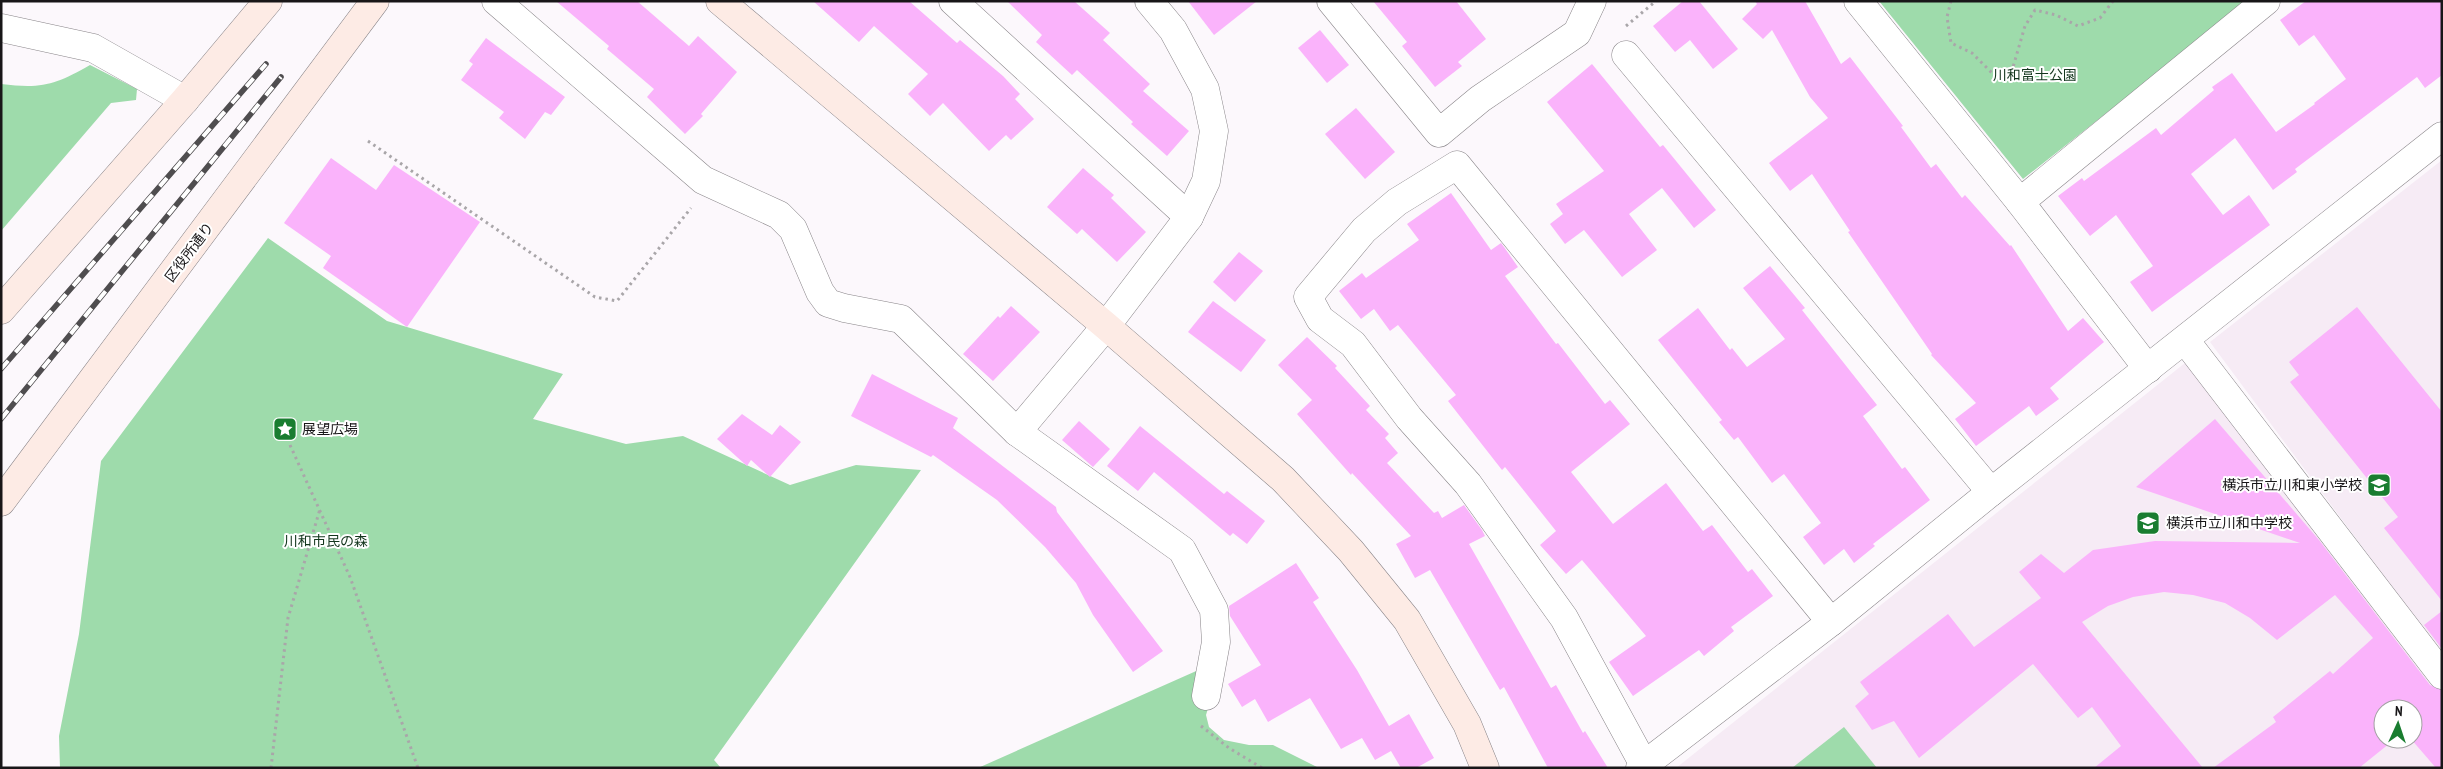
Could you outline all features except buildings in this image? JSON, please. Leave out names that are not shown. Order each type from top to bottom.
[{"type":"street","points":[[1,310],[186,100],[268,1]]},
{"type":"street","name":"区役所通り","points":[[1,502],[375,1]]},
{"type":"street","points":[[496,1],[710,184],[779,215],[793,229],[820,292],[828,303],[844,308],[902,319],[1017,432],[1182,550],[1214,610],[1216,642],[1206,696]]},
{"type":"street","points":[[720,1],[1106,326],[1283,479],[1351,551],[1407,620],[1467,724],[1485,768]]},
{"type":"street","points":[[953,1],[1189,217]]},
{"type":"street","points":[[1017,432],[1106,326],[1189,217],[1206,182],[1214,131],[1205,89],[1173,30],[1149,1]]},
{"type":"street","points":[[1331,1],[1439,133],[1480,99],[1577,33],[1592,1]]},
{"type":"street","points":[[1858,1],[2020,202],[2148,369]]},
{"type":"street","points":[[2020,202],[2266,1]]},
{"type":"street","points":[[1,28],[93,48],[186,100]]},
{"type":"street","points":[[1624,43],[1990,492]]},
{"type":"street","points":[[1831,622],[1457,165],[1397,202],[1364,230],[1308,297],[1320,319],[1353,344],[1409,418],[1468,484],[1553,602],[1564,618],[1642,766],[1831,622],[1990,492],[2442,136]]},
{"type":"street","points":[[2185,340],[2442,674]]},
{"type":"path","points":[[1624,43],[1656,1]]},
{"type":"path","points":[[1951,1],[1947,17],[1951,43],[1972,53],[1996,77],[2011,74],[2025,26],[2034,10],[2056,15],[2078,26],[2100,18],[2113,1]]},
{"type":"path","points":[[368,141],[595,297],[616,301],[710,184]]},
{"type":"path","points":[[290,445],[350,577],[418,768]]},
{"type":"path","points":[[271,768],[288,618],[320,509]]},
{"type":"path","points":[[1206,696],[1202,708],[1201,726],[1229,748],[1262,768]]},
{"type":"shaded area","name":"横浜市立川和東小学校","points":[[2442,160],[2442,654],[2210,342]]},
{"type":"shaded area","name":"横浜市立川和中学校","points":[[2185,363],[2442,683],[2442,768],[1676,768]]},
{"type":"green space","name":"川和富士公園","points":[[1879,1],[2248,1],[2023,179]]},
{"type":"green space","points":[[90,65],[137,89],[136,100],[111,103],[1,231],[1,84],[27,86],[48,84]]},
{"type":"green space","name":"川和市民の森","points":[[268,238],[387,321],[563,374],[533,419],[626,444],[683,436],[790,485],[856,465],[921,470],[714,760],[721,768],[60,768],[59,736],[79,634],[101,461]]},
{"type":"green space","points":[[1212,664],[1217,678],[1206,715],[1209,727],[1224,740],[1249,745],[1273,745],[1319,768],[978,768]]},
{"type":"green space","points":[[1844,727],[1877,768],[1792,768]]},
{"type":"railway","points":[[1,369],[266,64]]},
{"type":"railway","points":[[1,419],[281,77]]},
{"type":"place","name":"展望広場","points":[[285,429]]},
{"type":"place","name":"横浜市立川和東小学校","points":[[2379,485]]},
{"type":"place","name":"横浜市立川和中学校","points":[[2148,523]]}]
